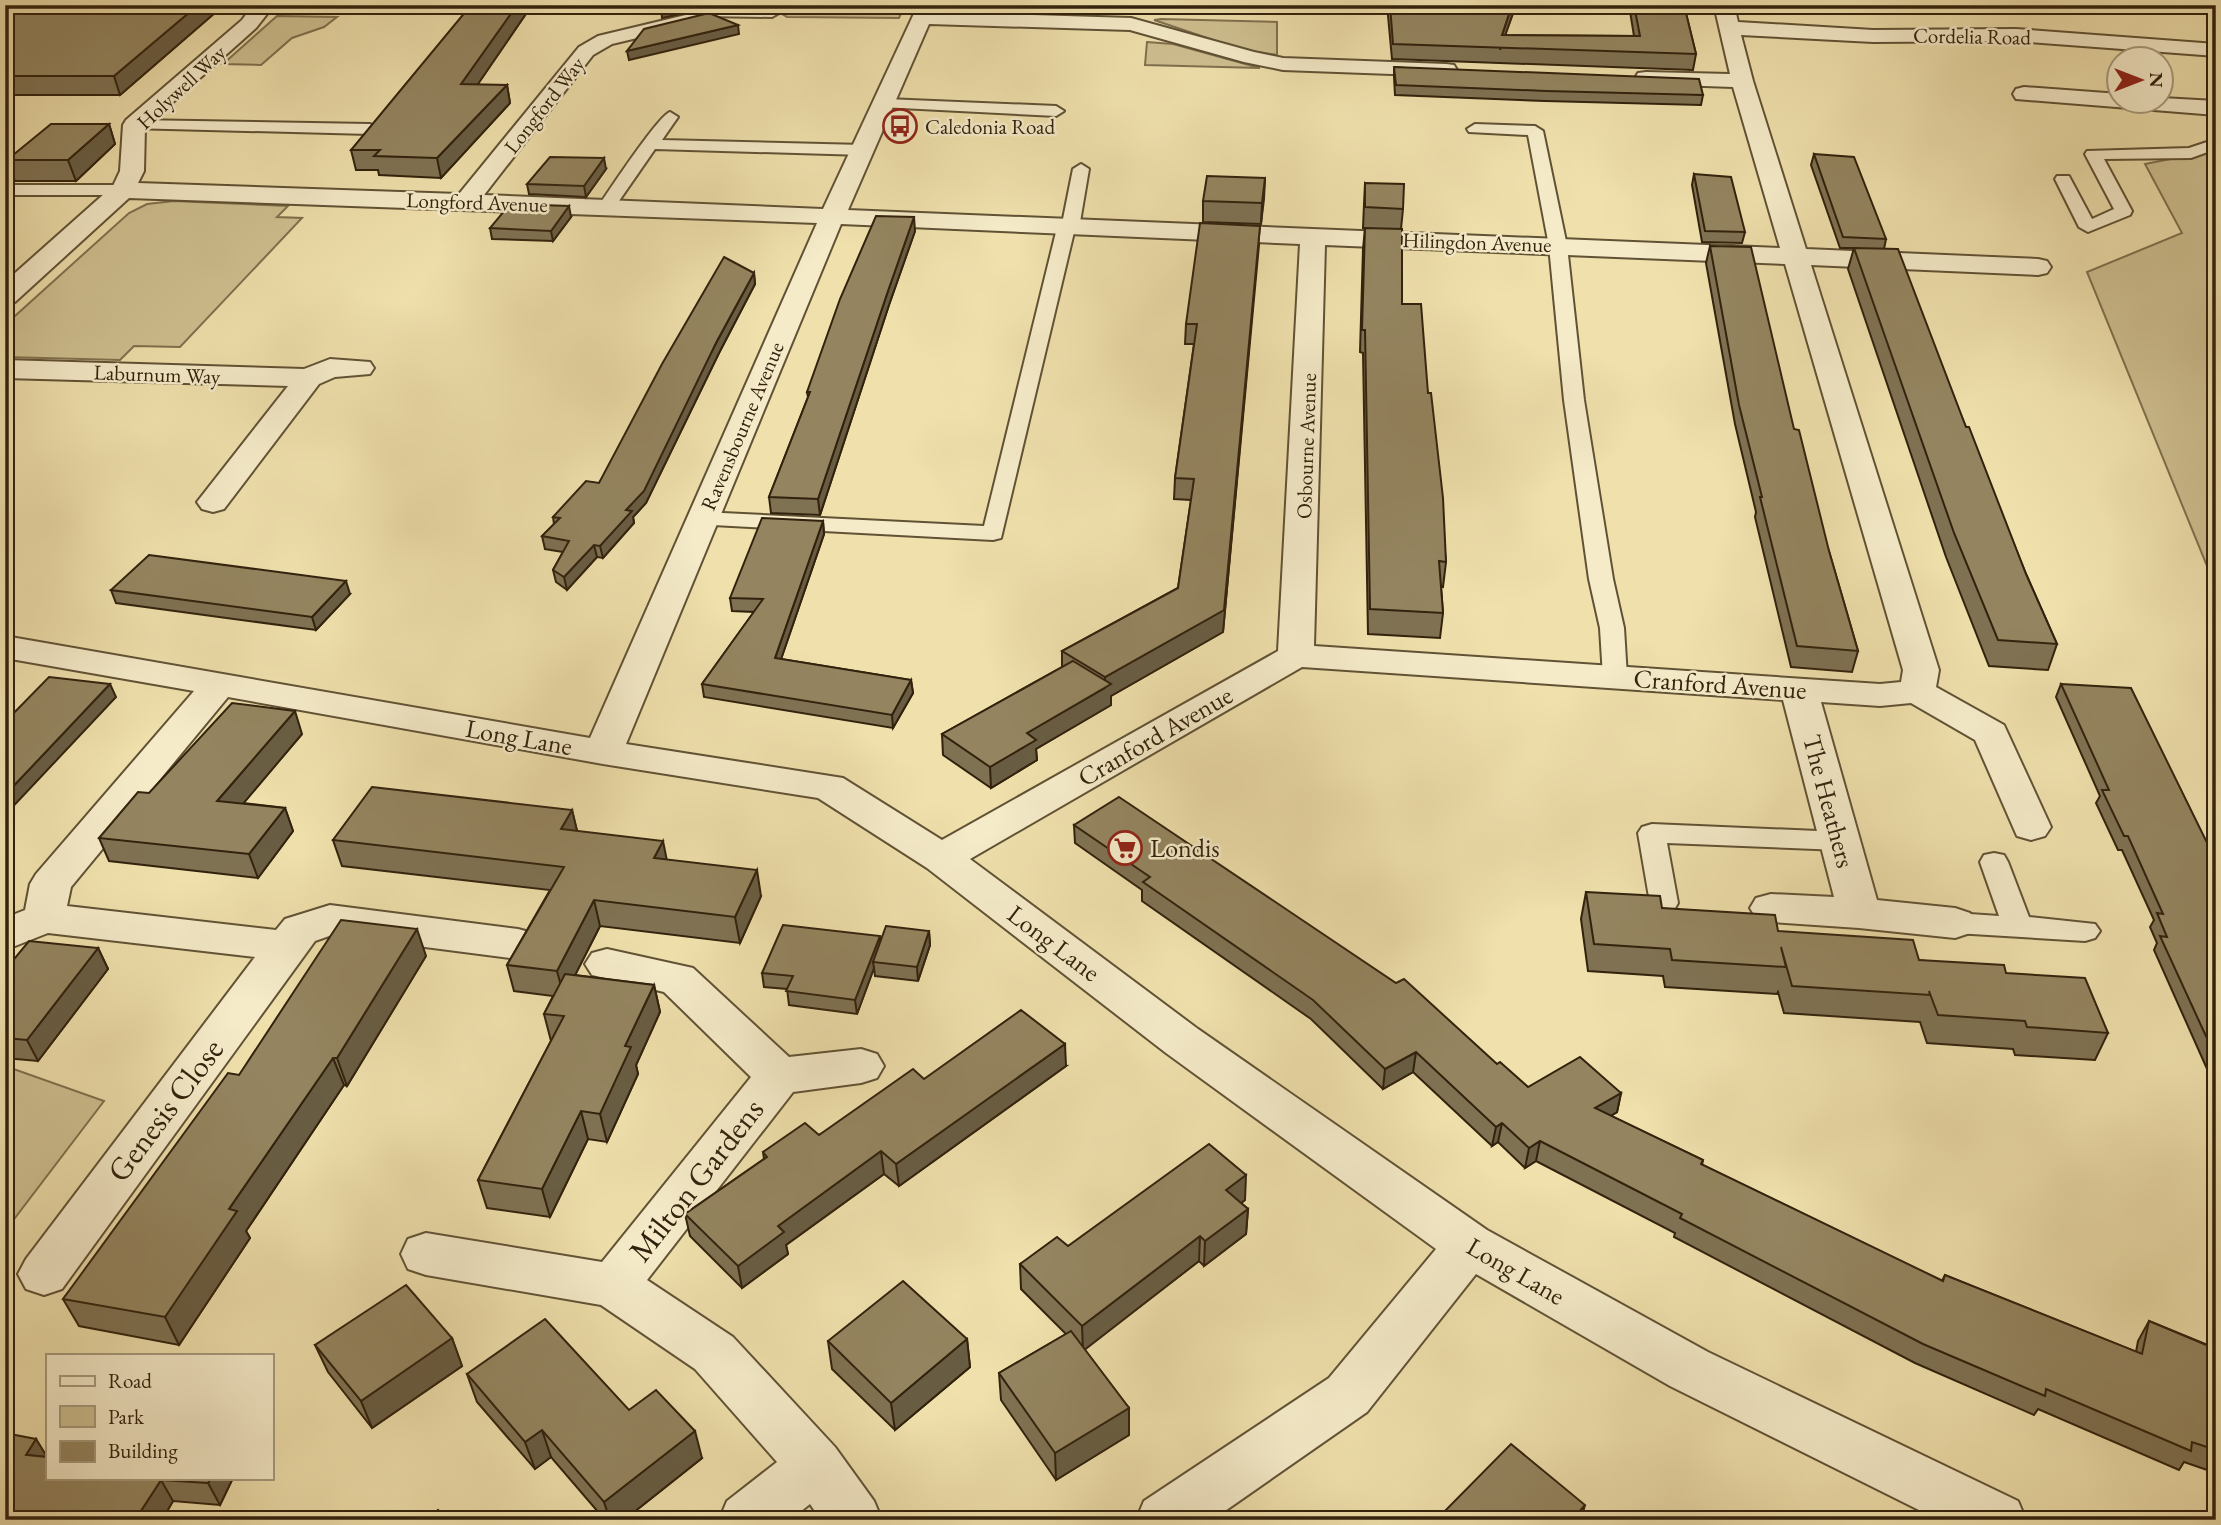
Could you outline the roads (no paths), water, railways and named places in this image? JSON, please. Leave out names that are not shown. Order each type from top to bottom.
[{"type":"street","name":"Holywell Way","points":[[123,190],[132,171],[134,125],[241,32],[264,5]]},
{"type":"street","points":[[1724,5],[1742,81],[1921,670],[1917,691],[1992,733],[2031,827]]},
{"type":"street","name":"Longford Way","points":[[467,201],[586,51],[606,40],[707,9]]},
{"type":"street","points":[[925,11],[1131,24],[1251,58],[1283,64],[1464,71]]},
{"type":"street","name":"Ravensbourne Avenue","points":[[603,752],[832,217],[886,103],[925,11]]},
{"type":"street","name":"Cordelia Road","points":[[1729,28],[1873,36],[2016,35],[2215,51]]},
{"type":"street","points":[[1631,77],[1742,81]]},
{"type":"street","points":[[2024,93],[2083,105],[2106,102]]},
{"type":"street","points":[[2176,105],[2216,108]]},
{"type":"street","points":[[5,296],[123,190]]},
{"type":"street","name":"Longford Avenue","points":[[123,190],[832,217]]},
{"type":"street","name":"Hilingdon Avenue","points":[[832,217],[2038,267]]},
{"type":"street","name":"Osbourne Avenue","points":[[1296,656],[1313,235]]},
{"type":"street","name":"Laburnum Way","points":[[5,369],[309,378],[330,368],[360,368]]},
{"type":"street","points":[[213,502],[309,378]]},
{"type":"street","name":"Long Lane","points":[[5,646],[603,752],[829,787],[941,858],[1194,1049],[1469,1245],[1689,1369],[1998,1520]]},
{"type":"street","name":"Cranford Avenue","points":[[941,858],[1296,656],[1880,695],[1917,691]]},
{"type":"street","points":[[44,918],[51,884],[220,684]]},
{"type":"street","name":"The Heathers","points":[[1799,689],[1859,913]]},
{"type":"street","points":[[1770,908],[1859,913],[1955,923]]},
{"type":"street","points":[[5,935],[44,918],[287,946]]},
{"type":"street","name":"Genesis Close","points":[[44,1274],[300,930],[330,920],[518,944]]},
{"type":"street","name":"Milton Gardens","points":[[607,964],[678,979],[779,1076]]},
{"type":"street","name":"Milton Gardens","points":[[613,1284],[779,1076],[861,1066]]},
{"type":"street","points":[[1164,1520],[1348,1395],[1469,1245]]},
{"type":"street","points":[[426,1254],[613,1284],[714,1353],[815,1465],[854,1520]]},
{"type":"street","points":[[747,1520],[815,1465]]},
{"type":"lane","points":[[707,9],[772,13]]},
{"type":"lane","points":[[886,103],[1056,111]]},
{"type":"lane","points":[[607,207],[670,117]]},
{"type":"lane","points":[[134,125],[370,129]]},
{"type":"lane","points":[[1475,129],[1535,131],[1558,246],[1573,400],[1601,579],[1612,628],[1615,677]]},
{"type":"lane","points":[[650,144],[863,150]]},
{"type":"lane","points":[[2063,179],[2088,227],[2124,211],[2093,154],[2191,153],[2216,144]]},
{"type":"lane","points":[[702,519],[993,533],[1081,169]]},
{"type":"lane","points":[[5,190],[123,190]]},
{"type":"lane","points":[[1664,903],[1652,833],[1840,841]]},
{"type":"lane","points":[[1994,862],[2018,927]]},
{"type":"lane","points":[[1955,923],[2085,931]]},
{"type":"place","name":"Caledonia Road","points":[[900,126]]},
{"type":"place","name":"Londis","points":[[1125,848]]}]
